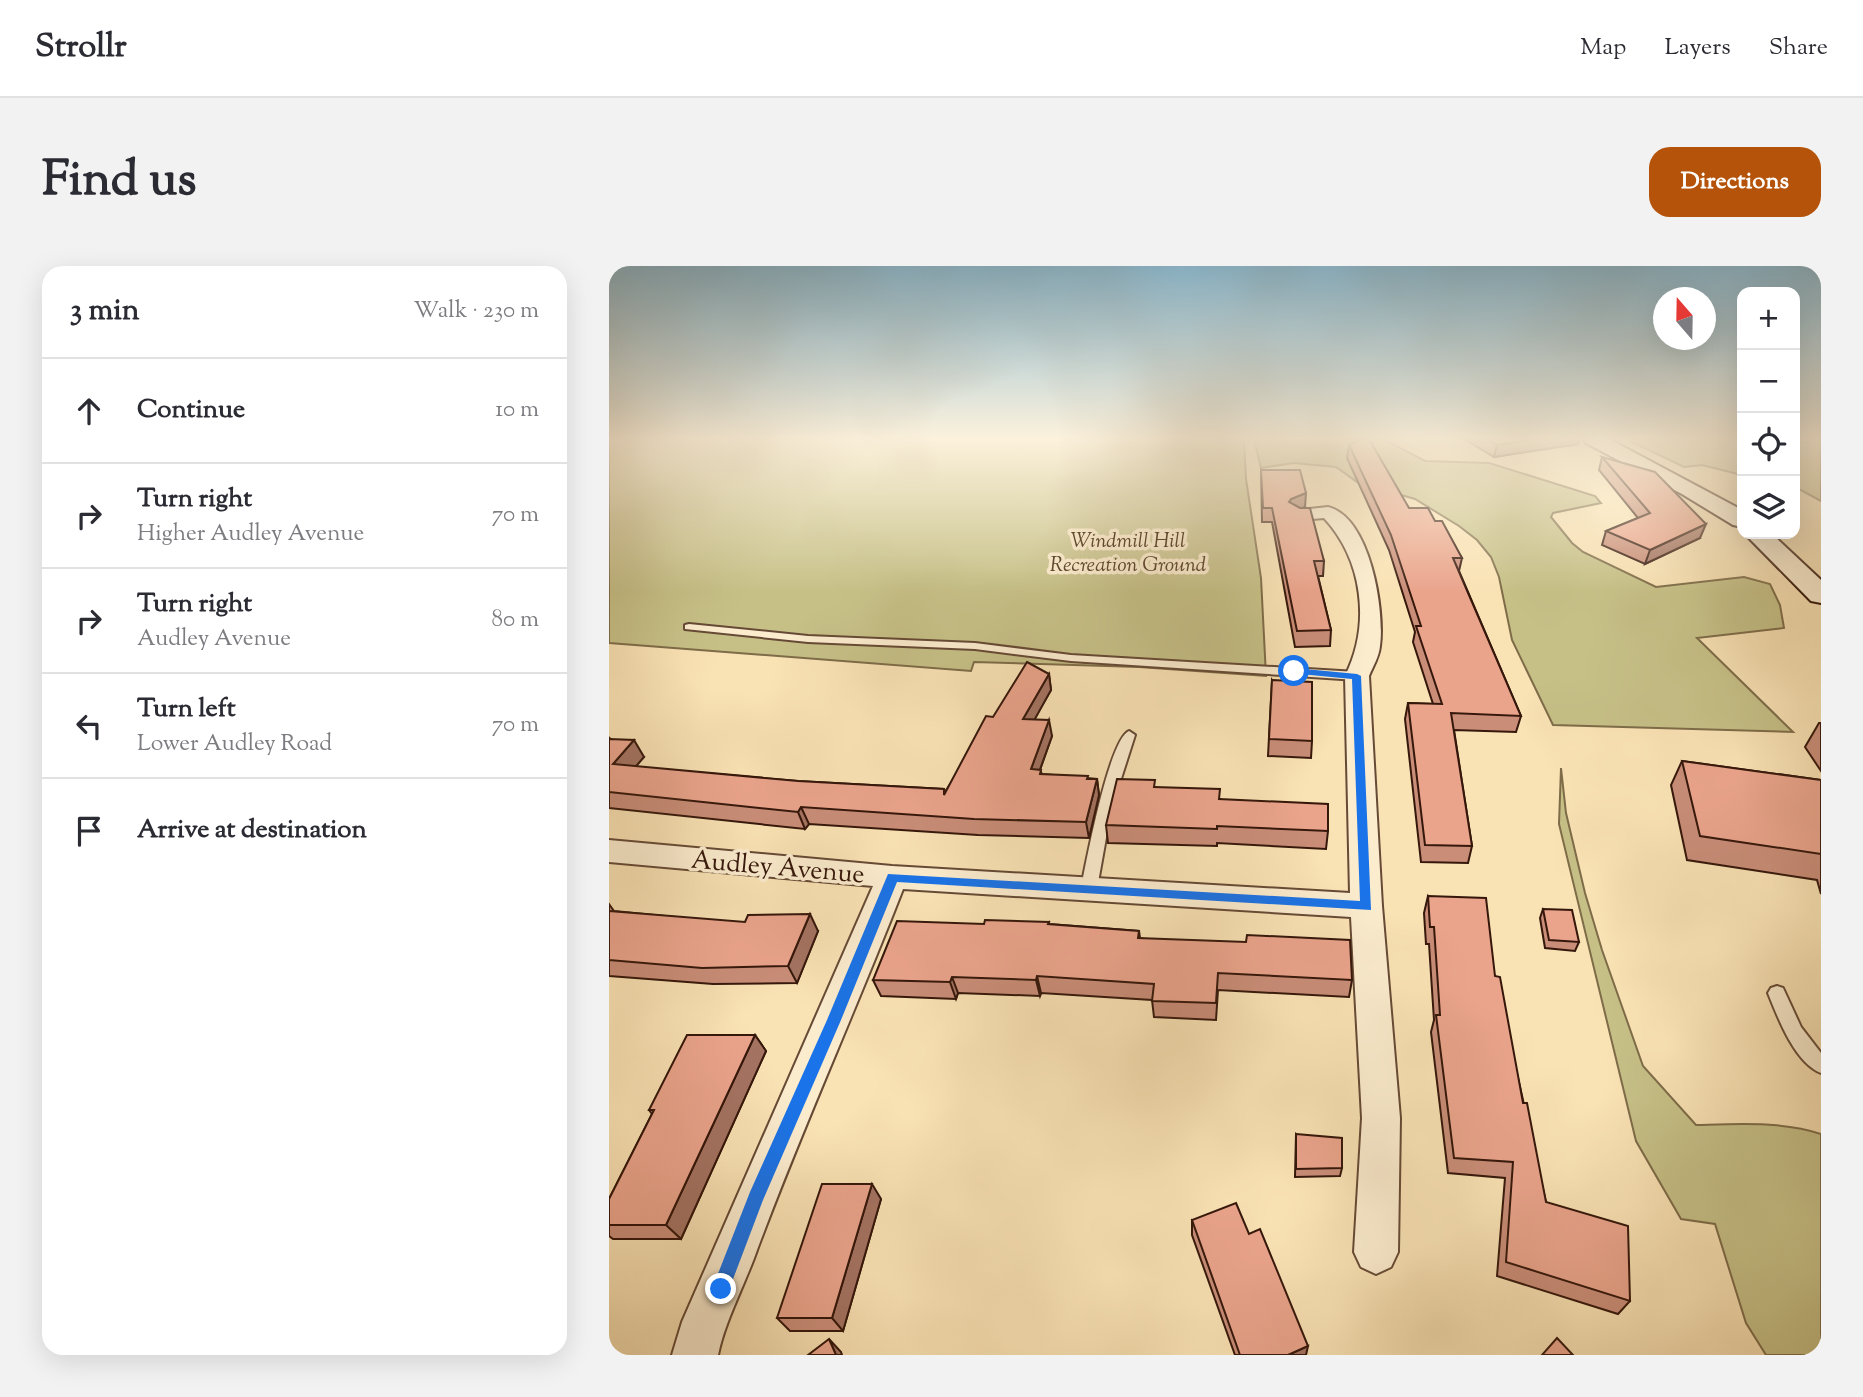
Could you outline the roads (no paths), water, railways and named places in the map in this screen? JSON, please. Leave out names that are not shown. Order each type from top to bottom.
[{"type":"street","points":[[1691,490],[1737,517]]},
{"type":"street","points":[[1300,514],[1328,512],[1346,531],[1355,545],[1362,566],[1370,613],[1369,647],[1357,676],[1366,906],[1381,1118],[1376,1252]]},
{"type":"street","points":[[1763,539],[1821,595]]},
{"type":"street","name":"Audley Avenue","points":[[609,851],[893,877],[1366,906]]},
{"type":"street","points":[[695,1355],[698,1338],[893,877]]},
{"type":"lane","points":[[689,627],[808,639],[975,646],[1071,658],[1357,676]]},
{"type":"lane","points":[[1089,888],[1098,828],[1117,764],[1129,736]]},
{"type":"lane","points":[[1777,993],[1791,1028],[1808,1053],[1821,1065]]},
{"type":"park label","name":"Windmill Hill Recreation Ground","points":[[1128,552]]}]
